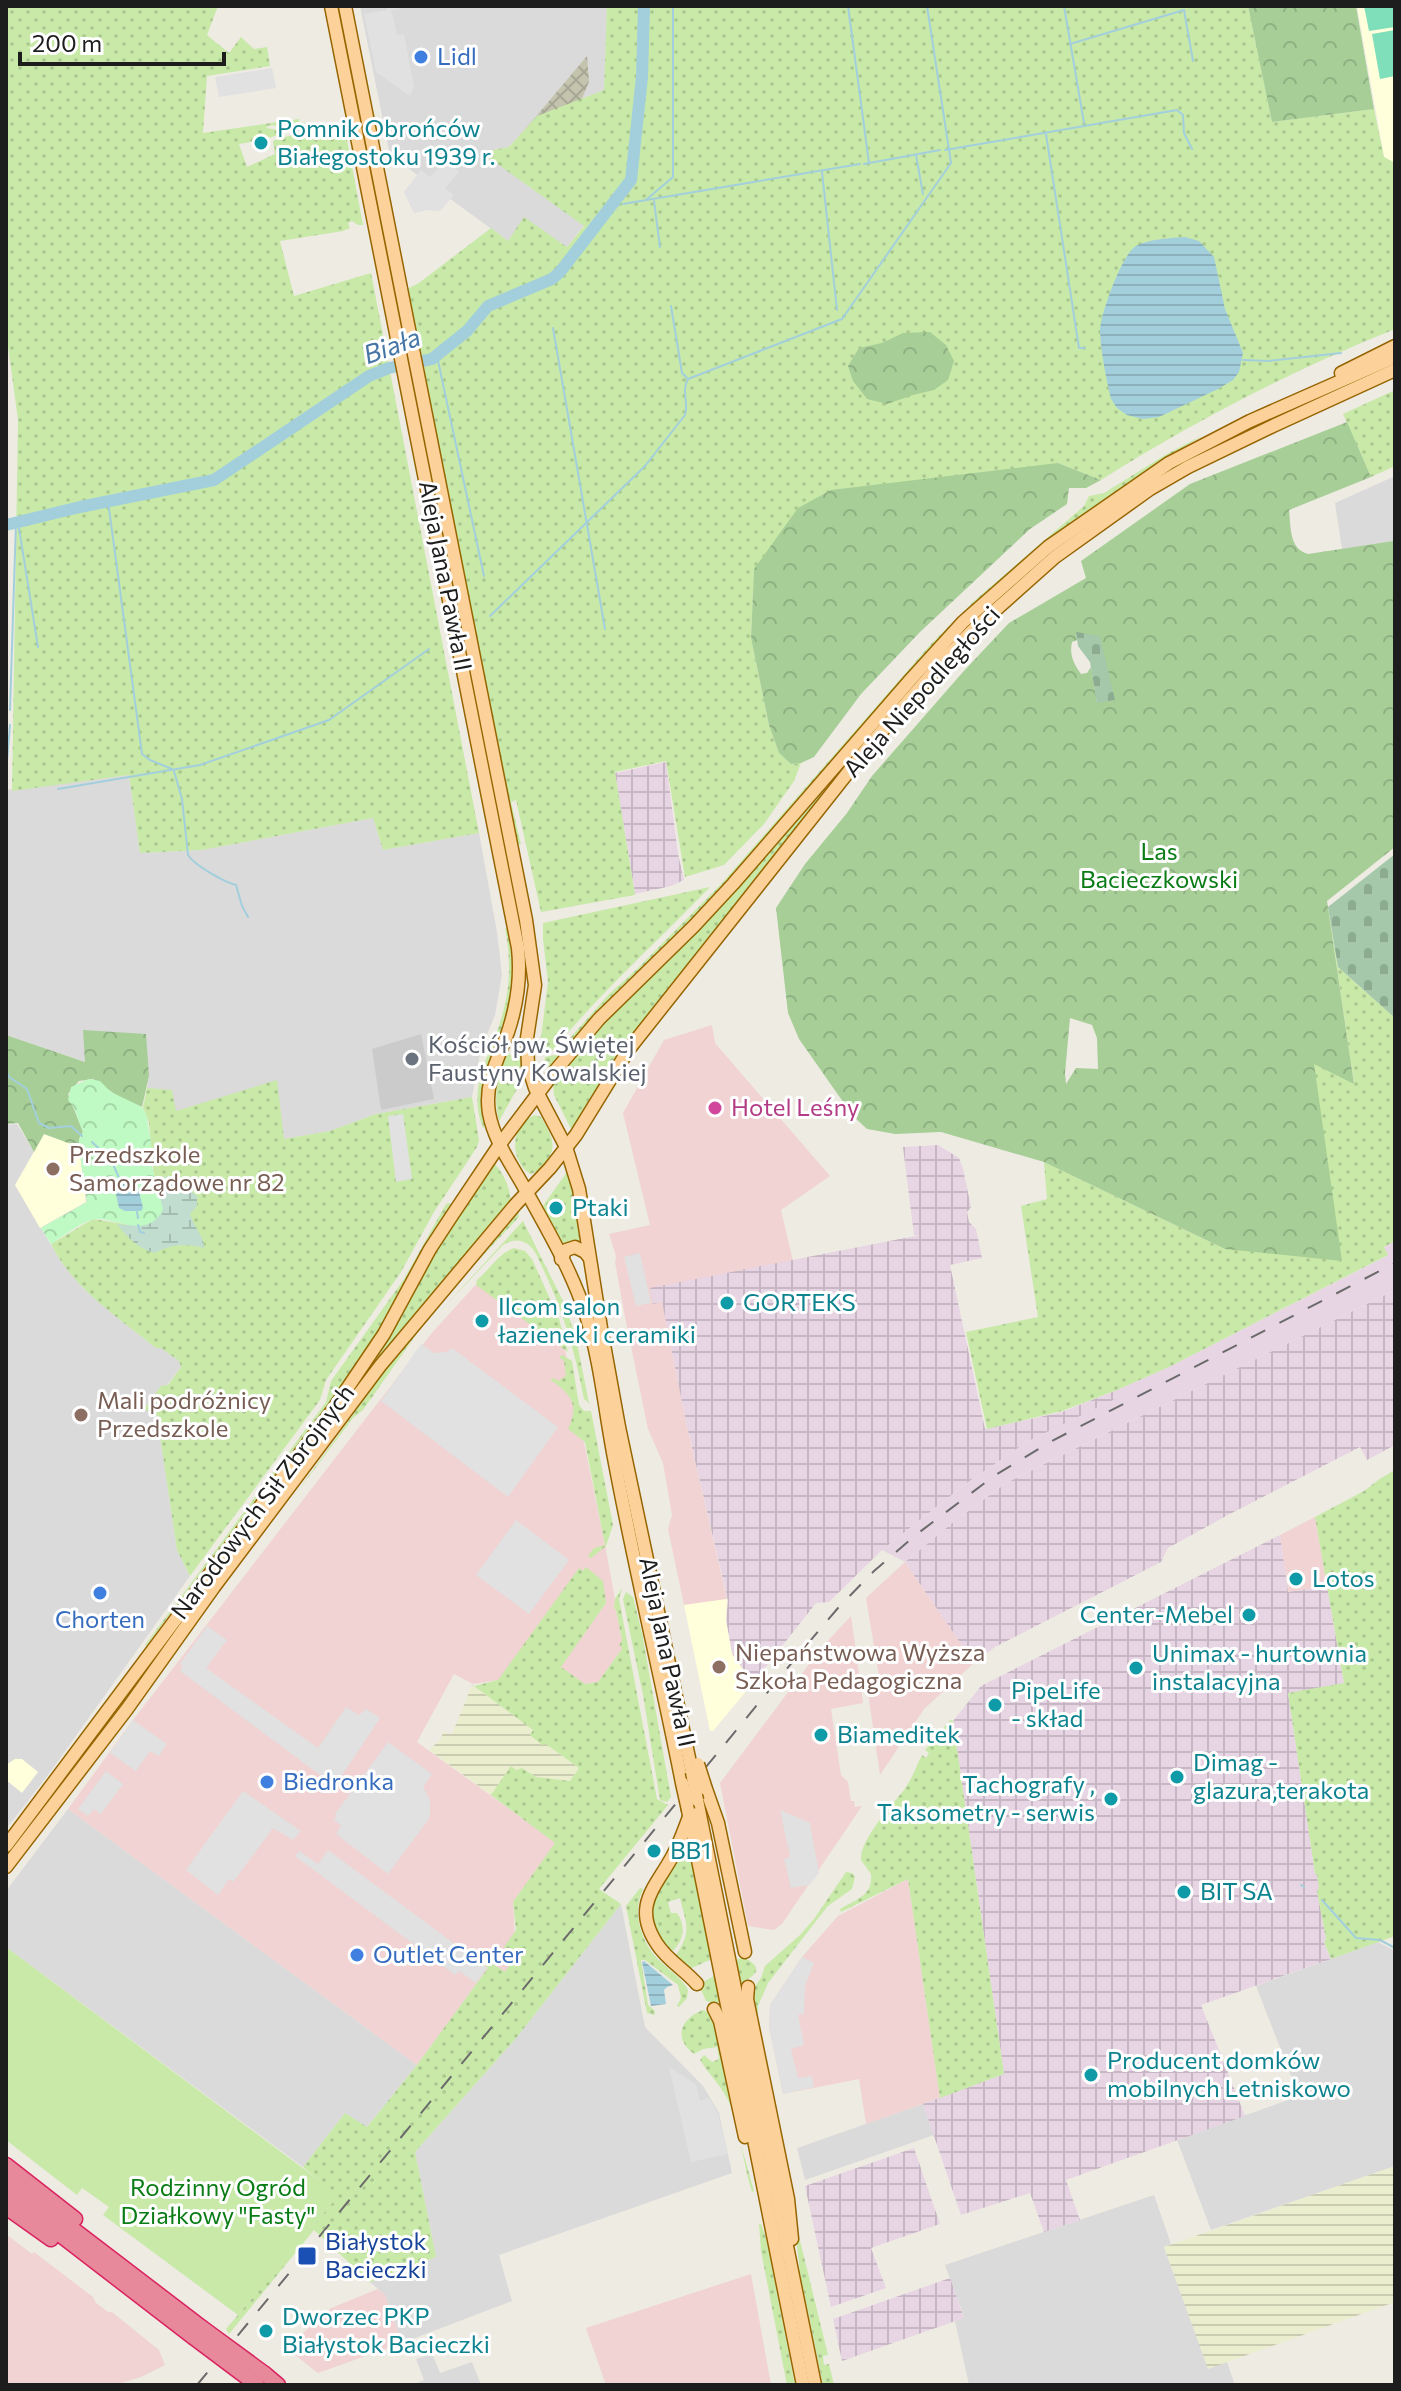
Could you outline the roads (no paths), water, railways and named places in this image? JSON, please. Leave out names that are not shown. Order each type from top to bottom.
[{"type":"highway","points":[[6,2165],[77,2221],[101,2258]]},
{"type":"highway","points":[[6,2178],[101,2258],[260,2381],[278,2385]]},
{"type":"highway","points":[[6,2193],[101,2258]]},
{"type":"highway","points":[[6,2207],[53,2241],[101,2258]]},
{"type":"main road","points":[[331,8],[346,8]]},
{"type":"main road","name":"Aleja Jana Pawła II","points":[[331,8],[520,960],[516,1003],[492,1070],[488,1098],[492,1126],[581,1301],[597,1357],[614,1460],[695,1768],[697,1800],[720,1939],[764,2159]]},
{"type":"main road","name":"Aleja Jana Pawła II","points":[[346,8],[534,965],[528,1066],[538,1094],[566,1147],[579,1189],[659,1667],[682,1783],[720,1939]]},
{"type":"main road","points":[[366,183],[380,180]]},
{"type":"main road","points":[[383,267],[397,264]]},
{"type":"main road","points":[[1268,413],[1395,346]]},
{"type":"main road","name":"Aleja Niepodległości","points":[[538,1094],[599,1019],[724,894],[912,678],[996,591],[1048,547],[1144,479],[1195,448],[1395,357]]},
{"type":"main road","name":"Aleja Niepodległości","points":[[527,1193],[576,1135],[629,1049],[746,900],[869,746],[972,631],[1055,557],[1150,489],[1188,467],[1395,370]]},
{"type":"main road","points":[[1275,425],[1395,380]]},
{"type":"main road","points":[[454,624],[468,621]]},
{"type":"main road","points":[[502,1045],[518,1054],[527,1051]]},
{"type":"main road","points":[[528,1066],[555,1071]]},
{"type":"main road","name":"Narodowych Sił Zbrojnych","points":[[6,1867],[122,1716],[184,1620],[372,1355],[430,1249],[500,1144],[538,1094]]},
{"type":"main road","name":"Narodowych Sił Zbrojnych","points":[[6,1846],[111,1706],[184,1620],[380,1366],[527,1193]]},
{"type":"main road","points":[[561,1259],[566,1250],[575,1247],[589,1257]]},
{"type":"main road","points":[[111,1706],[122,1716]]},
{"type":"main road","points":[[695,1768],[718,1823],[745,1952]]},
{"type":"main road","points":[[689,1813],[670,1861],[651,1889],[647,1909],[655,1942],[697,1984]]},
{"type":"main road","points":[[748,1987],[747,1999],[788,2199],[793,2279]]},
{"type":"main road","points":[[714,2009],[720,2021],[751,2161],[768,2209]]},
{"type":"main road","points":[[764,2159],[815,2385]]},
{"type":"main road","points":[[764,2159],[768,2209],[803,2385]]},
{"type":"water","points":[[1185,237],[1199,241],[1214,257],[1225,309],[1243,353],[1239,372],[1233,380],[1218,389],[1159,417],[1143,419],[1127,415],[1111,399],[1104,365],[1100,331],[1108,299],[1124,260],[1136,246],[1154,240]]},
{"type":"water","points":[[119,1182],[138,1187],[141,1211],[119,1208],[114,1185]]},
{"type":"water","points":[[644,1961],[673,1985],[664,1990],[666,2004],[651,2006]]},
{"type":"waterway","name":"Biała","points":[[6,525],[214,480],[369,376],[389,368],[432,359],[467,331],[488,306],[552,279],[631,180],[642,77],[644,6]]},
{"type":"waterway","points":[[646,200],[673,177],[673,6]]},
{"type":"waterway","points":[[848,6],[869,163]]},
{"type":"waterway","points":[[490,616],[645,466],[685,415],[688,379],[842,319],[951,163],[927,6]]},
{"type":"waterway","points":[[1064,6],[1084,123]]},
{"type":"waterway","points":[[1070,44],[1184,10],[1193,61]]},
{"type":"waterway","points":[[945,150],[1177,110],[1183,115],[1184,133],[1192,149]]},
{"type":"waterway","points":[[1046,134],[1079,348],[1085,348]]},
{"type":"waterway","points":[[864,164],[940,150]]},
{"type":"waterway","points":[[916,155],[923,194]]},
{"type":"waterway","points":[[623,204],[860,164]]},
{"type":"waterway","points":[[822,172],[837,310]]},
{"type":"waterway","points":[[654,201],[660,247]]},
{"type":"waterway","name":"Biała","points":[[610,207],[619,205]]},
{"type":"waterway","points":[[671,306],[682,373],[687,378]]},
{"type":"waterway","points":[[553,328],[605,629]]},
{"type":"waterway","points":[[1243,360],[1268,361],[1341,353]]},
{"type":"waterway","points":[[437,356],[484,576]]},
{"type":"waterway","points":[[108,501],[142,754],[172,769]]},
{"type":"waterway","points":[[10,710],[16,522]]},
{"type":"waterway","points":[[18,522],[38,647]]},
{"type":"waterway","points":[[58,789],[200,765],[329,720],[429,649]]},
{"type":"waterway","points":[[6,773],[10,725]]},
{"type":"waterway","points":[[174,771],[182,799],[188,855],[210,873],[236,885],[248,917]]},
{"type":"waterway","points":[[6,1069],[9,1077],[27,1089],[39,1123],[49,1128],[71,1126],[82,1136]]},
{"type":"waterway","points":[[92,1142],[111,1160],[121,1182]]},
{"type":"waterway","points":[[137,1212],[138,1218]]},
{"type":"waterway","points":[[138,1225],[140,1232],[144,1233]]},
{"type":"waterway","points":[[1322,1900],[1356,1938],[1380,1940],[1395,1948]]},
{"type":"railway","points":[[197,2385],[804,1648],[874,1571],[994,1476],[1050,1442],[1395,1263]]},
{"type":"place","name":"Lidl","points":[[421,57]]},
{"type":"place","name":"Pomnik Obrońców Białegostoku 1939 r.","points":[[261,143]]},
{"type":"place","name":"Kościół pw. Świętej Faustyny Kowalskiej","points":[[412,1059]]},
{"type":"place","name":"Hotel Leśny","points":[[715,1108]]},
{"type":"place","name":"Przedszkole Samorządowe nr 82","points":[[53,1169]]},
{"type":"place","name":"Ptaki","points":[[556,1208]]},
{"type":"place","name":"GORTEKS","points":[[727,1303]]},
{"type":"place","name":"Ilcom salon łazienek i ceramiki","points":[[482,1321]]},
{"type":"place","name":"Mali podróżnicy Przedszkole","points":[[81,1415]]},
{"type":"place","name":"Lotos","points":[[1296,1579]]},
{"type":"place","name":"Chorten","points":[[100,1593]]},
{"type":"place","name":"Center-Mebel","points":[[1249,1615]]},
{"type":"place","name":"Niepaństwowa Wyższa Szkoła Pedagogiczna","points":[[719,1667]]},
{"type":"place","name":"Unimax - hurtownia instalacyjna","points":[[1136,1668]]},
{"type":"place","name":"PipeLife - skład","points":[[995,1705]]},
{"type":"place","name":"Biameditek","points":[[821,1735]]},
{"type":"place","name":"Dimag - glazura,terakota","points":[[1177,1777]]},
{"type":"place","name":"Biedronka","points":[[267,1782]]},
{"type":"place","name":"Tachografy , Taksometry - serwis","points":[[1111,1799]]},
{"type":"place","name":"BB1","points":[[654,1851]]},
{"type":"place","name":"BIT SA","points":[[1184,1892]]},
{"type":"place","name":"Outlet Center","points":[[357,1955]]},
{"type":"place","name":"Producent domków mobilnych Letniskowo","points":[[1091,2075]]},
{"type":"place","name":"Białystok Bacieczki","points":[[307,2256]]},
{"type":"place","name":"Dworzec PKP Białystok Bacieczki","points":[[266,2331]]},
{"type":"park label","name":"Las Bacieczkowski","points":[[1159,866]]},
{"type":"park label","name":"Rodzinny Ogród Działkowy \"Fasty\"","points":[[218,2202]]}]
